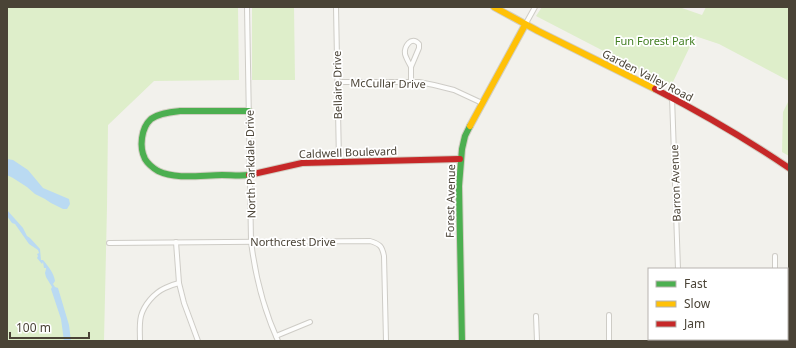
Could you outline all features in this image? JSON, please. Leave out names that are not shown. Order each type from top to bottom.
[{"type":"street","name":"North Parkdale Drive","points":[[247,7],[248,111],[253,260],[262,298],[278,341]]},
{"type":"street","name":"Bellaire Drive","points":[[336,7],[339,162]]},
{"type":"street","name":"Garden Valley Road","points":[[494,7],[525,25],[672,97],[750,142],[789,168]]},
{"type":"street","name":"Forest Avenue","points":[[462,341],[458,187],[460,160],[465,136],[535,7]]},
{"type":"street","points":[[410,67],[419,48],[419,44],[413,40],[410,42],[405,51],[410,67],[411,81]]},
{"type":"street","name":"McCullar Drive","points":[[338,82],[411,81],[434,84],[454,90],[482,103]]},
{"type":"street","name":"Barron Avenue","points":[[672,97],[678,268]]},
{"type":"street","name":"Caldwell Boulevard","points":[[248,111],[166,112],[149,122],[143,130],[142,152],[153,168],[164,174],[180,176],[250,176],[293,164],[460,160]]},
{"type":"street","name":"Northcrest Drive","points":[[109,243],[370,241],[377,243],[382,248],[384,256],[386,341]]},
{"type":"street","points":[[176,242],[180,283],[184,303],[198,341]]},
{"type":"street","points":[[775,256],[775,268]]},
{"type":"street","points":[[140,341],[141,316],[151,298],[165,287],[180,283]]},
{"type":"street","points":[[609,315],[609,341]]},
{"type":"street","points":[[536,316],[537,341]]},
{"type":"street","points":[[276,336],[310,322]]},
{"type":"green space","points":[[7,7],[238,7],[239,80],[154,81],[108,125],[104,341],[7,341]]},
{"type":"green space","points":[[252,7],[294,7],[295,80],[252,80]]},
{"type":"green space","name":"Fun Forest Park","points":[[542,7],[679,7],[702,15],[706,7],[789,7],[789,81],[719,44],[695,36],[671,86],[536,16]]},
{"type":"green space","points":[[789,101],[789,156],[782,152],[783,112]]},
{"type":"water","points":[[7,159],[13,160],[28,170],[43,188],[69,199],[70,204],[67,209],[63,209],[35,194],[27,187],[7,175]]},
{"type":"water","points":[[7,210],[23,228],[27,236],[40,249],[41,260],[43,260],[52,272],[55,281],[53,284],[58,288],[69,325],[71,341],[64,341],[61,319],[51,289],[52,287],[46,277],[46,268],[44,268],[43,262],[42,264],[37,258],[37,254],[39,253],[38,250],[29,244],[15,224],[12,223],[7,216]]},
{"type":"traffic: fast","points":[[249,111],[180,111],[161,114],[151,119],[145,127],[142,138],[142,149],[146,161],[156,170],[165,174],[181,176],[249,175]]},
{"type":"traffic: fast","points":[[462,341],[459,186],[462,149],[465,136],[470,126]]},
{"type":"traffic: slow","points":[[494,7],[538,31],[655,89]]},
{"type":"traffic: slow","points":[[470,126],[525,25]]},
{"type":"traffic: jam","points":[[655,89],[724,127],[789,168]]},
{"type":"traffic: jam","points":[[249,175],[302,163],[460,159]]}]
